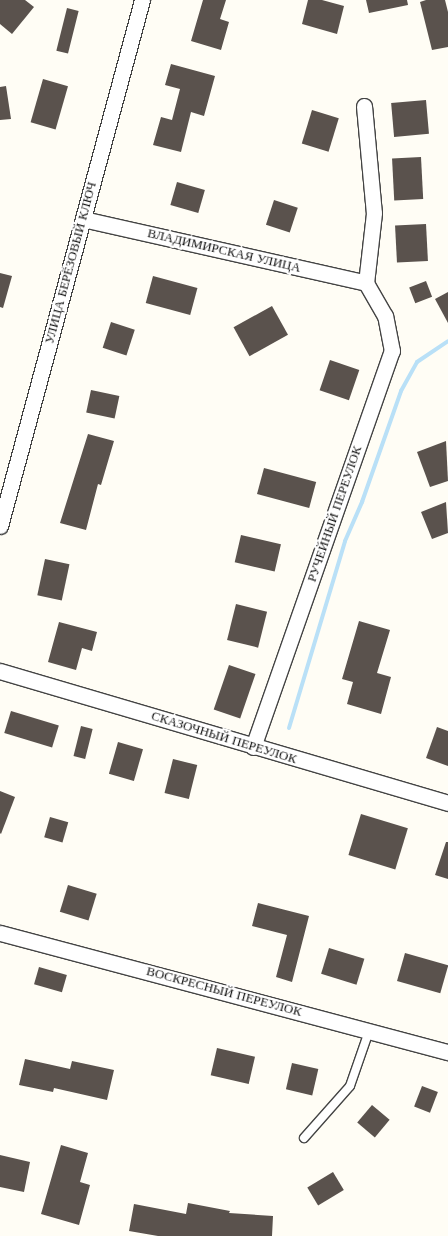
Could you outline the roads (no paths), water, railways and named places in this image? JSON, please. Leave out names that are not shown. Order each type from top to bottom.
[{"type":"street","name":"УЛИЦА БЕРЁЗОВЫЙ КЛЮЧ","points":[[0,526],[142,0]]},
{"type":"street","points":[[364,106],[374,213],[366,283]]},
{"type":"street","name":"ВЛАДИМИРСКАЯ УЛИЦА","points":[[83,219],[366,283]]},
{"type":"street","name":"РУЧЕЙНЫЙ ПЕРЕУЛОК","points":[[253,747],[392,351],[385,316],[366,283]]},
{"type":"street","name":"СКАЗОЧНЫЙ ПЕРЕУЛОК","points":[[0,671],[253,747],[448,803]]},
{"type":"street","name":"ВОСКРЕСНЫЙ ПЕРЕУЛОК","points":[[0,933],[448,1052]]},
{"type":"lane","points":[[304,1138],[350,1086],[369,1031]]},
{"type":"waterway","points":[[289,728],[345,541],[362,502],[401,391],[417,362],[448,341]]}]
